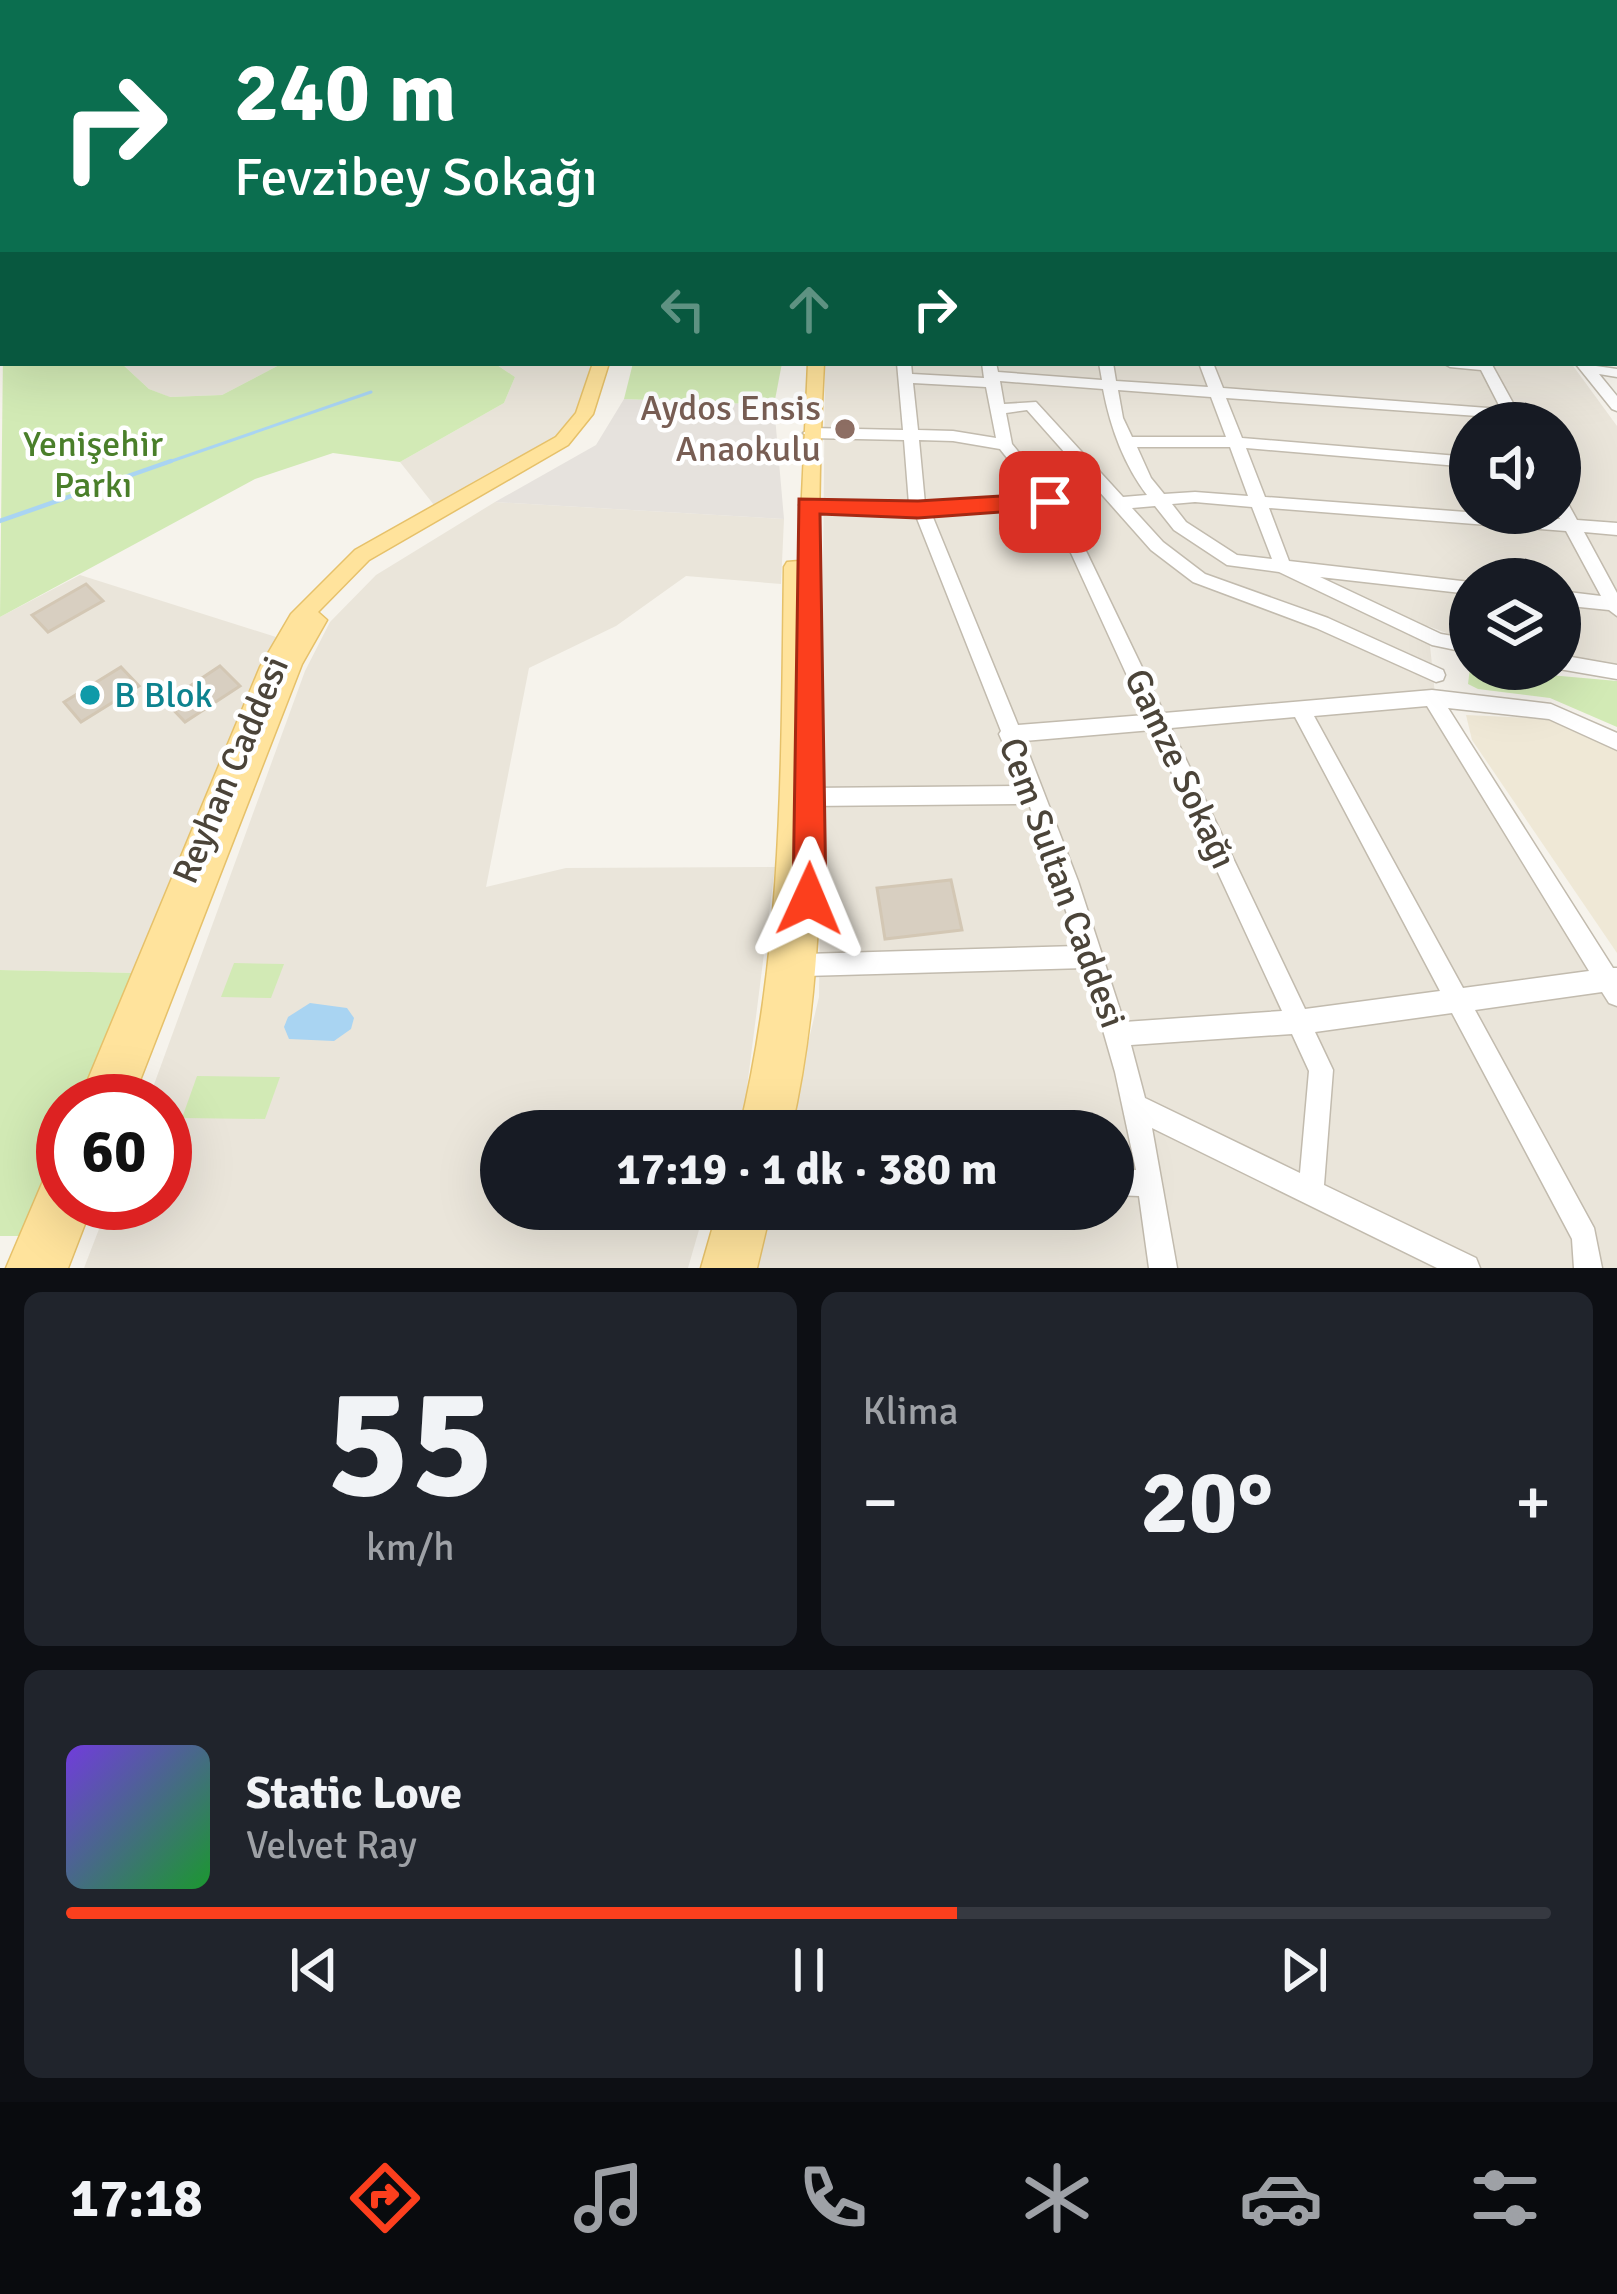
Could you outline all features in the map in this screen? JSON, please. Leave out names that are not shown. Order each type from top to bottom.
[{"type":"main road","name":"Reyhan Caddesi","points":[[127,1074],[241,765],[304,638],[350,575],[388,537],[562,441],[584,414],[601,366]]},
{"type":"main road","name":"Reyhan Caddesi","points":[[350,575],[575,446],[601,411],[613,366]]},
{"type":"main road","points":[[758,1110],[788,922],[794,538],[803,366]]},
{"type":"main road","points":[[781,1110],[793,1064],[806,965],[807,505],[816,366]]},
{"type":"main road","name":"Reyhan Caddesi","points":[[106,1074],[189,896]]},
{"type":"main road","points":[[22,1268],[38,1230]]},
{"type":"main road","points":[[52,1268],[67,1230]]},
{"type":"main road","points":[[717,1268],[728,1230]]},
{"type":"main road","points":[[741,1268],[751,1230]]},
{"type":"street","points":[[1106,366],[1127,442],[1160,501],[1180,526],[1233,561],[1449,586]]},
{"type":"street","points":[[1207,366],[1283,567],[1449,642]]},
{"type":"street","points":[[1486,366],[1505,402]]},
{"type":"street","points":[[1585,366],[1617,406]]},
{"type":"street","points":[[905,371],[1109,382],[1449,412]]},
{"type":"street","name":"Cem Sultan Caddesi","points":[[905,371],[920,509],[1091,957],[1116,1034],[1170,1264]]},
{"type":"street","name":"Gamze Sokağı","points":[[990,374],[1005,446],[1050,502],[1322,1070],[1311,1190]]},
{"type":"street","points":[[998,410],[1031,406],[1157,546],[1199,578],[1322,623],[1434,687],[1551,712],[1617,742]]},
{"type":"street","points":[[811,433],[1005,446]]},
{"type":"street","points":[[1127,442],[1234,442],[1449,460]]},
{"type":"street","points":[[1122,503],[1195,496],[1449,516]]},
{"type":"street","points":[[807,505],[920,509],[1050,502]]},
{"type":"street","points":[[1581,526],[1617,529]]},
{"type":"street","points":[[1577,534],[1616,606]]},
{"type":"street","points":[[1581,601],[1616,606]]},
{"type":"street","points":[[1116,1034],[1299,1022],[1614,984],[1434,687],[1438,640]]},
{"type":"street","points":[[1581,666],[1617,672]]},
{"type":"street","points":[[1009,734],[1156,718],[1302,712],[1434,687]]},
{"type":"street","points":[[1302,712],[1585,1237],[1588,1268]]},
{"type":"street","points":[[809,797],[1033,796]]},
{"type":"street","points":[[806,965],[1091,957]]},
{"type":"street","points":[[1132,1105],[1466,1268]]},
{"type":"street","points":[[1134,1183],[1148,1183]]},
{"type":"shaded area","points":[[124,366],[277,366],[222,395],[169,397],[149,389]]},
{"type":"shaded area","points":[[498,366],[593,366],[575,417],[555,439],[434,505],[400,462],[504,403],[515,377]]},
{"type":"shaded area","points":[[825,366],[1573,366],[1617,426],[1617,667],[1581,662],[1581,558],[1449,558],[1449,634],[1428,626],[1437,714],[1617,990],[1617,1268],[755,1268],[764,1230],[1134,1230],[1134,1110],[792,1110],[819,997]]},
{"type":"shaded area","points":[[624,399],[774,405],[784,519],[495,502],[596,445]]},
{"type":"shaded area","points":[[495,502],[784,519],[781,584],[686,576],[616,626],[529,668],[486,887],[566,868],[775,867],[744,1110],[480,1110],[480,1230],[699,1230],[688,1268],[84,1268],[99,1230],[192,1230],[192,1074],[158,1074],[305,671],[330,622],[376,575]]},
{"type":"shaded area","points":[[80,575],[276,637],[135,973],[0,970],[0,617]]},
{"type":"shaded area","points":[[1466,715],[1550,719],[1617,750],[1617,953],[1472,740]]},
{"type":"green space","name":"Yenişehir Parkı","points":[[3,366],[124,366],[149,389],[170,397],[222,395],[277,366],[498,366],[515,377],[504,403],[400,462],[333,453],[255,479],[0,617]]},
{"type":"green space","points":[[632,366],[781,366],[774,405],[624,399]]},
{"type":"green space","points":[[1581,678],[1617,681],[1617,727],[1550,698],[1486,690],[1581,690]]},
{"type":"green space","points":[[234,963],[284,964],[271,998],[221,997]]},
{"type":"green space","points":[[0,970],[135,973],[92,1074],[36,1074],[36,1208],[24,1236],[0,1236]]},
{"type":"green space","points":[[197,1076],[280,1077],[265,1119],[192,1118]]},
{"type":"water","points":[[310,1003],[347,1008],[354,1018],[351,1029],[334,1041],[289,1039],[284,1027],[288,1017]]},
{"type":"building","points":[[86,584],[103,601],[48,632],[32,615]]},
{"type":"building","points":[[220,666],[240,686],[185,722],[166,702]]},
{"type":"building","name":"B Blok","points":[[121,667],[139,686],[81,722],[64,702]]},
{"type":"building","points":[[951,880],[962,930],[885,939],[877,888]]},
{"type":"waterway","points":[[163,464],[371,392]]},
{"type":"waterway","points":[[0,521],[171,461]]},
{"type":"place","name":"Aydos Ensis Anaokulu","points":[[845,429]]},
{"type":"place","name":"B Blok","points":[[90,695]]},
{"type":"route","points":[[809,899],[807,505],[918,509],[1050,502]]}]
